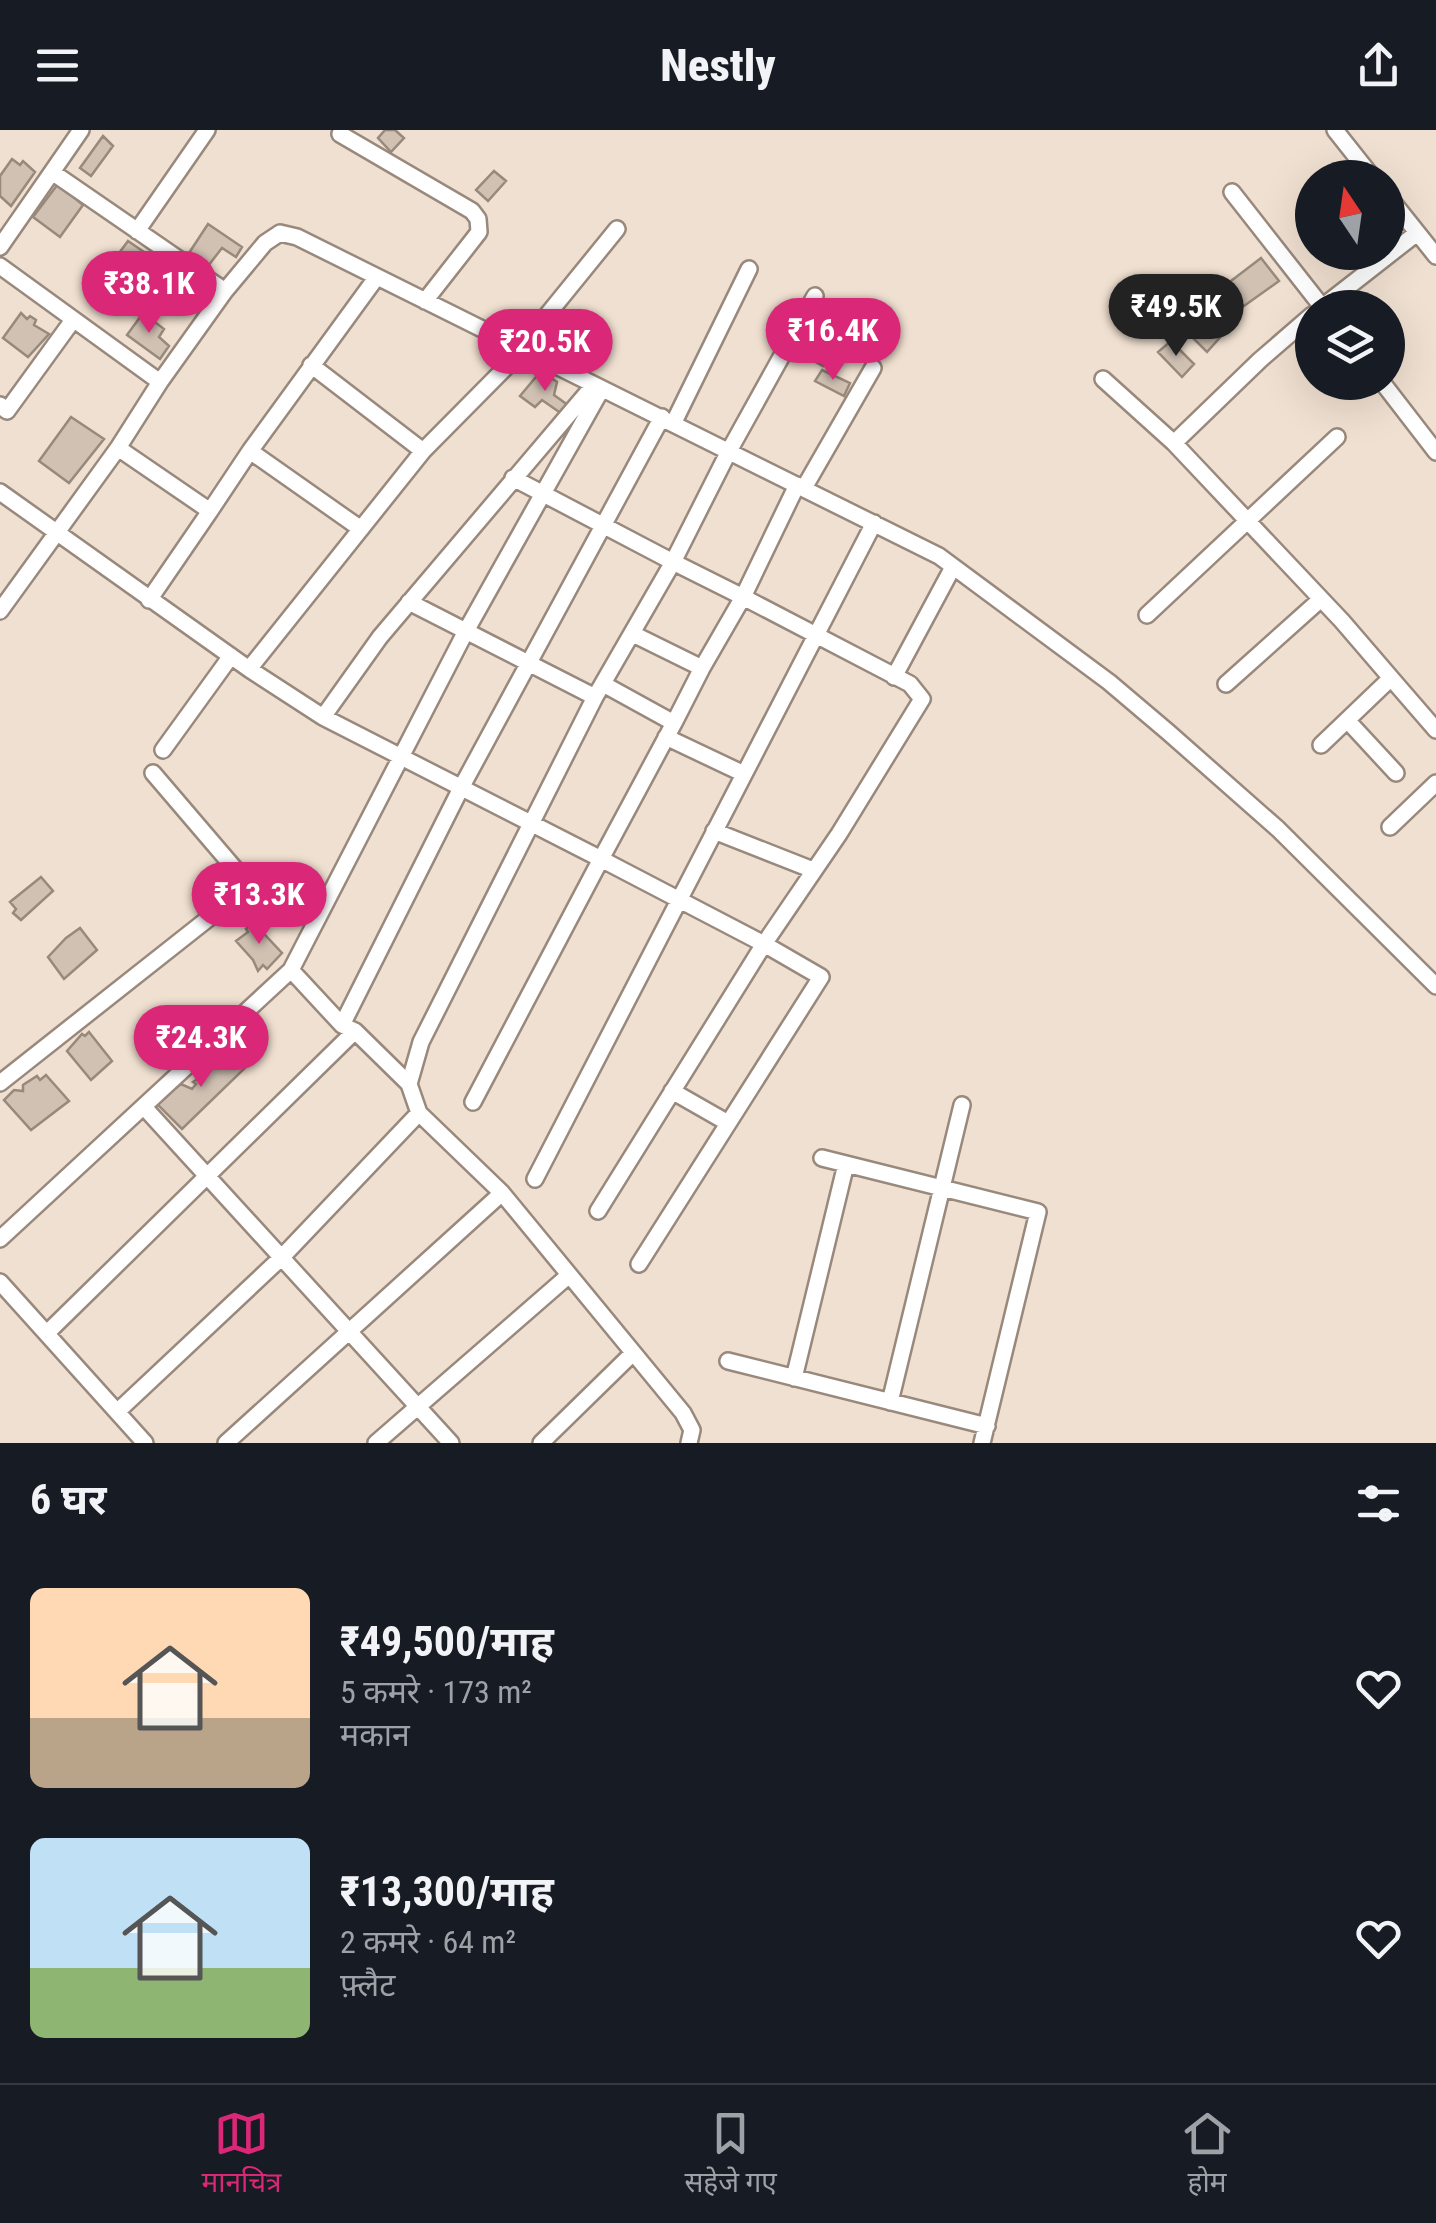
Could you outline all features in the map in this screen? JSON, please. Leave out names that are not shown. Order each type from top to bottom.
[{"type":"street","points":[[0,248],[81,130]]},
{"type":"street","points":[[137,232],[207,130]]},
{"type":"street","points":[[1335,130],[1359,160]]},
{"type":"street","points":[[340,134],[478,218],[479,232],[425,302]]},
{"type":"street","points":[[52,172],[225,291]]},
{"type":"street","points":[[1232,192],[1309,290]]},
{"type":"street","points":[[1405,217],[1436,256]]},
{"type":"street","points":[[249,668],[423,451],[524,349],[617,229]]},
{"type":"street","points":[[0,611],[225,291],[265,244],[280,233],[297,236],[939,556],[1109,682],[1168,732],[1278,829],[1436,986]]},
{"type":"street","points":[[1344,290],[1418,233]]},
{"type":"street","points":[[0,266],[160,382]]},
{"type":"street","points":[[47,1333],[207,1176],[349,1028],[461,788],[602,524],[668,421],[750,269]]},
{"type":"street","points":[[149,600],[376,278]]},
{"type":"street","points":[[409,1084],[421,1042],[600,691],[815,296]]},
{"type":"street","points":[[2,412],[73,320]]},
{"type":"street","points":[[1174,442],[1295,330]]},
{"type":"street","points":[[312,364],[423,451]]},
{"type":"street","points":[[473,1102],[801,486],[873,368]]},
{"type":"street","points":[[1102,379],[1174,442],[1321,598],[1436,730]]},
{"type":"street","points":[[323,717],[409,602],[597,388]]},
{"type":"street","points":[[0,1240],[291,970],[597,388]]},
{"type":"street","points":[[1396,400],[1436,452]]},
{"type":"street","points":[[1147,614],[1337,437]]},
{"type":"street","points":[[118,448],[210,511]]},
{"type":"street","points":[[250,452],[361,529]]},
{"type":"street","points":[[514,478],[894,676],[917,690],[922,702],[764,944],[598,1210]]},
{"type":"street","points":[[0,492],[149,600],[323,717],[679,898],[820,977],[639,1264]]},
{"type":"street","points":[[534,1179],[874,524]]},
{"type":"street","points":[[894,676],[953,566]]},
{"type":"street","points":[[1226,684],[1321,598]]},
{"type":"street","points":[[409,602],[529,662],[600,691],[744,774]]},
{"type":"street","points":[[633,634],[702,668]]},
{"type":"street","points":[[163,750],[230,656]]},
{"type":"street","points":[[1320,745],[1391,678]]},
{"type":"street","points":[[1347,720],[1396,773]]},
{"type":"street","points":[[0,1083],[247,888],[248,883],[153,773]]},
{"type":"street","points":[[1390,827],[1436,784]]},
{"type":"street","points":[[714,831],[813,870]]},
{"type":"street","points":[[291,970],[409,1084],[419,1113],[502,1193],[684,1413],[692,1430],[689,1443]]},
{"type":"street","points":[[672,1091],[728,1122]]},
{"type":"street","points":[[890,1402],[962,1104]]},
{"type":"street","points":[[144,1107],[451,1443]]},
{"type":"street","points":[[118,1411],[282,1257],[419,1113]]},
{"type":"street","points":[[728,1361],[890,1402],[985,1435],[1038,1212],[822,1158]]},
{"type":"street","points":[[794,1378],[846,1164]]},
{"type":"street","points":[[226,1443],[502,1193]]},
{"type":"street","points":[[376,1443],[568,1276]]},
{"type":"street","points":[[0,1282],[145,1443]]},
{"type":"street","points":[[541,1443],[632,1354]]},
{"type":"building","points":[[385,130],[395,130],[404,138],[391,152],[378,138]]},
{"type":"building","points":[[103,136],[113,146],[91,176],[80,168]]},
{"type":"building","points":[[12,159],[20,165],[23,161],[35,172],[11,206],[0,196],[0,176]]},
{"type":"building","points":[[494,171],[506,181],[488,201],[476,190]]},
{"type":"building","points":[[58,184],[83,205],[60,237],[33,217]]},
{"type":"building","points":[[208,224],[242,247],[236,257],[222,248],[208,266],[189,253]]},
{"type":"building","points":[[128,241],[150,256],[127,286],[105,272]]},
{"type":"building","points":[[1261,258],[1279,281],[1244,306],[1223,287]]},
{"type":"building","points":[[21,313],[36,320],[34,325],[49,334],[28,357],[3,338]]},
{"type":"building","points":[[143,313],[164,329],[159,337],[169,346],[160,359],[127,335]]},
{"type":"building","points":[[1205,314],[1224,333],[1207,352],[1185,330]]},
{"type":"building","points":[[800,338],[830,353],[823,366],[794,350]]},
{"type":"building","points":[[1171,341],[1194,364],[1182,377],[1158,352]]},
{"type":"building","points":[[822,370],[850,383],[844,396],[815,381]]},
{"type":"building","points":[[541,371],[557,382],[554,395],[572,408],[565,416],[542,400],[535,407],[520,396]]},
{"type":"building","points":[[71,417],[104,439],[69,483],[39,461]]},
{"type":"building","points":[[41,877],[53,891],[21,920],[13,913],[16,909],[10,902]]},
{"type":"building","points":[[253,922],[282,953],[267,969],[263,965],[258,971],[236,941]]},
{"type":"building","points":[[80,928],[97,950],[64,979],[48,957]]},
{"type":"building","points":[[89,1032],[112,1061],[91,1080],[67,1051],[82,1034]]},
{"type":"building","points":[[230,1049],[245,1068],[182,1129],[156,1103],[181,1084],[192,1089],[196,1084],[193,1082],[211,1070],[207,1066]]},
{"type":"building","points":[[46,1075],[69,1101],[31,1130],[4,1100],[14,1090],[23,1091],[23,1085],[37,1076],[40,1080]]}]
